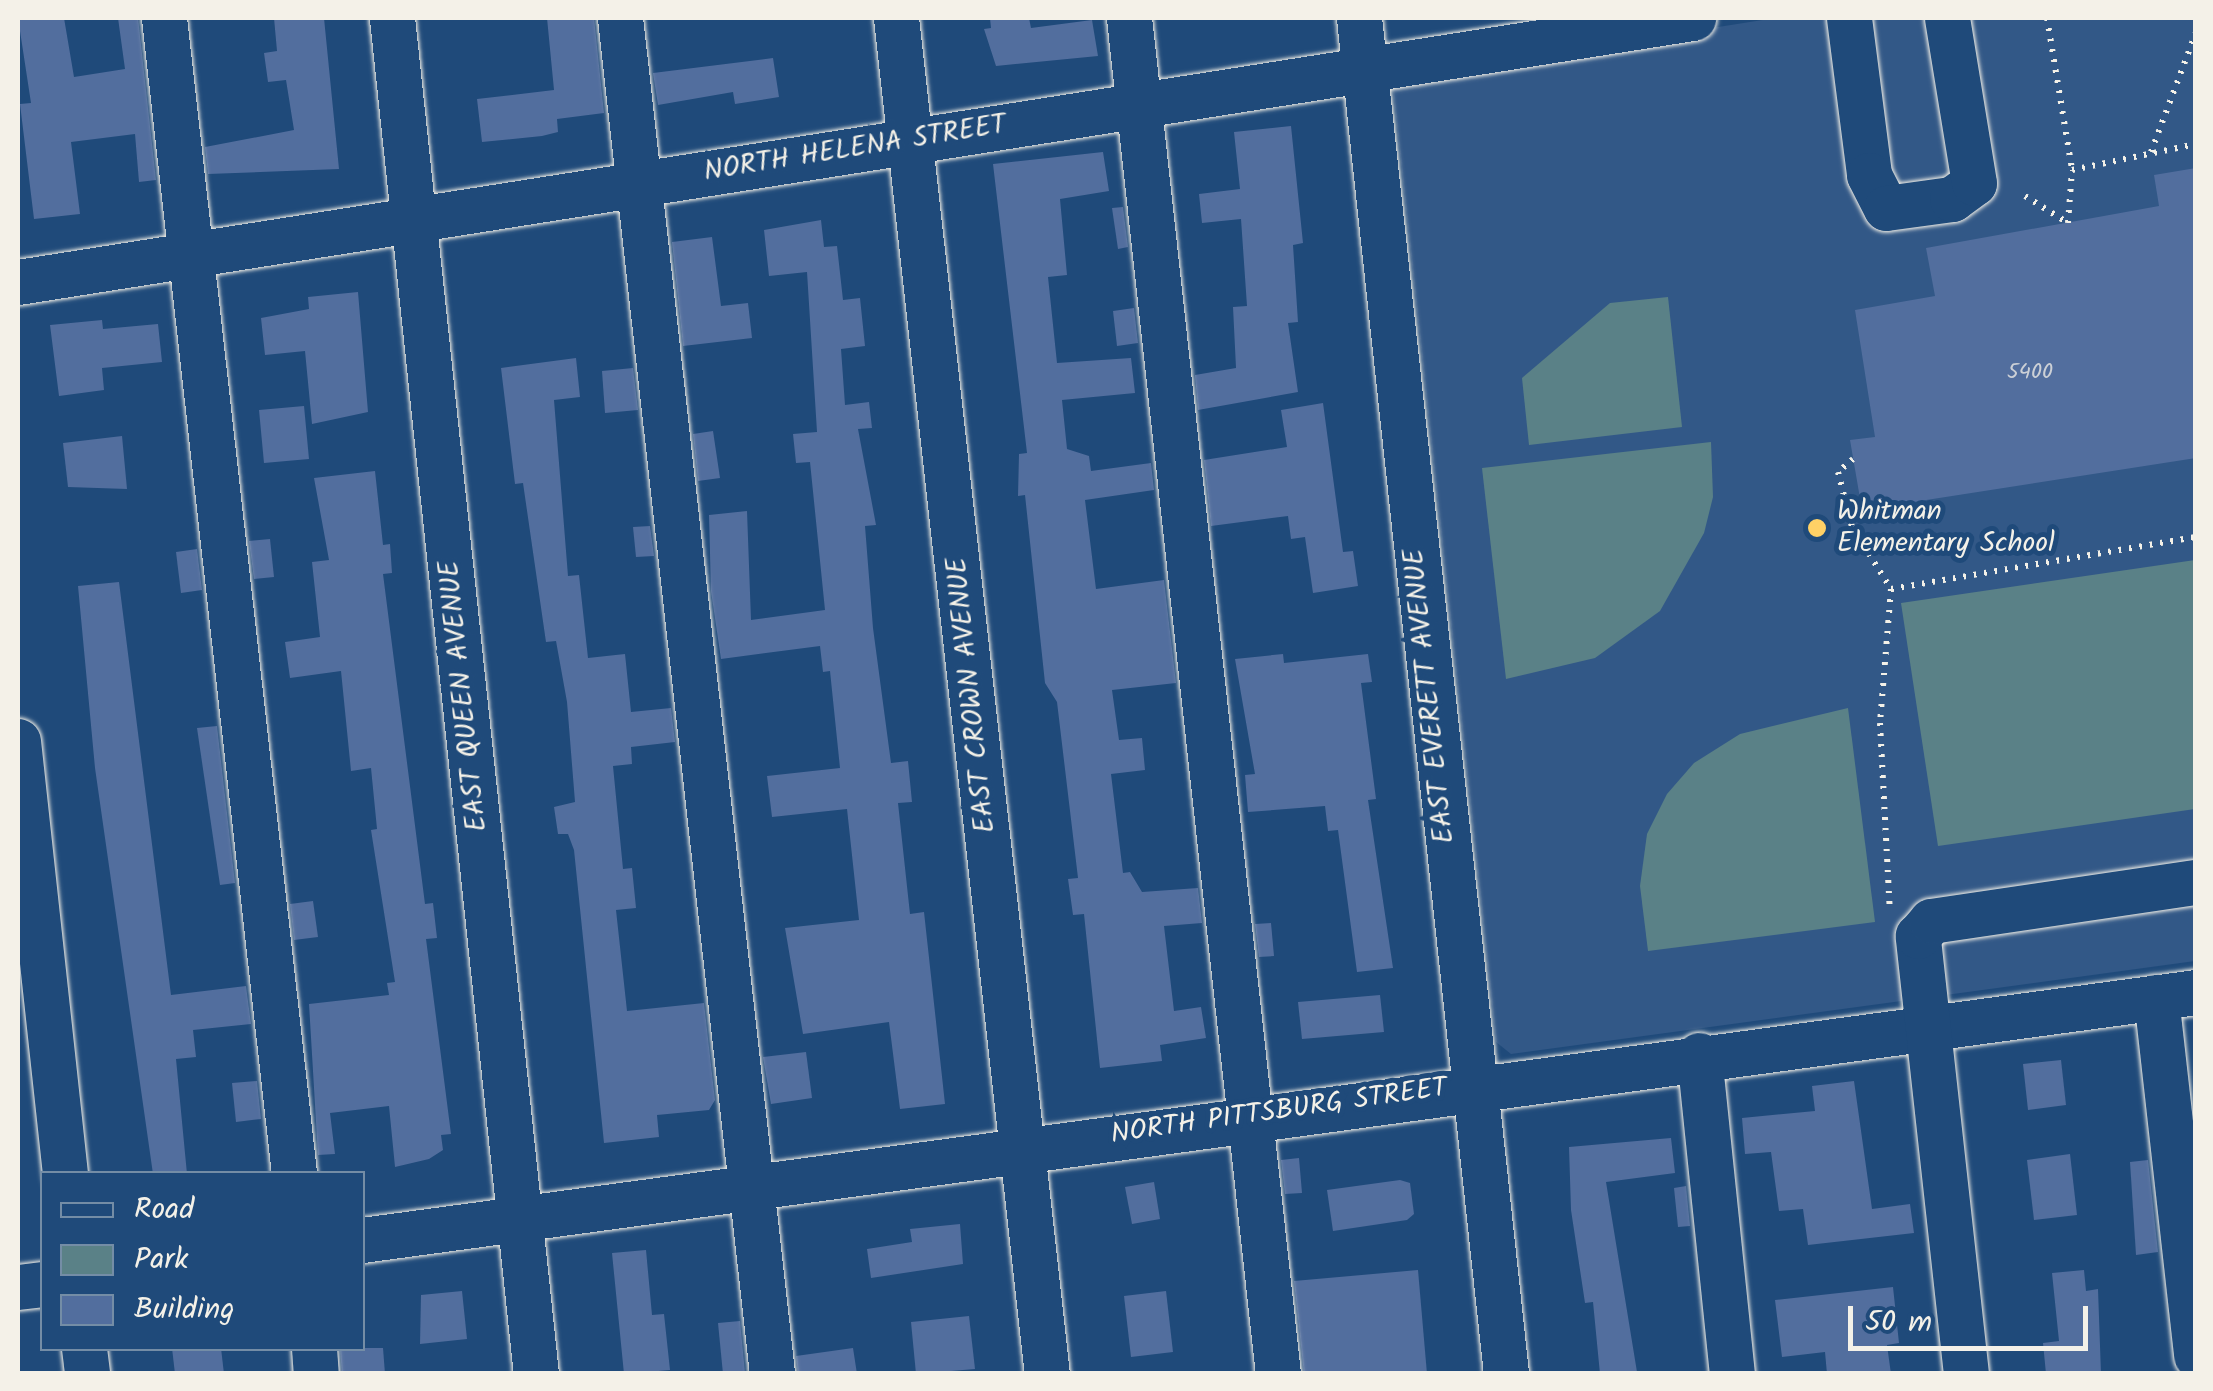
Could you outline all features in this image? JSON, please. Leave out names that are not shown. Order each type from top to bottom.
[{"type":"street","points":[[164,18],[294,1171]]},
{"type":"street","name":"EAST QUEEN AVENUE","points":[[392,18],[536,1374]]},
{"type":"street","points":[[620,18],[772,1374]]},
{"type":"street","name":"EAST CROWN AVENUE","points":[[896,18],[1047,1374]]},
{"type":"street","points":[[1129,18],[1278,1374]]},
{"type":"street","name":"EAST EVERETT AVENUE","points":[[1358,18],[1470,1086],[1506,1374]]},
{"type":"street","name":"NORTH HELENA STREET","points":[[18,282],[1364,71],[1592,26],[1693,18]]},
{"type":"street","points":[[1849,18],[1869,175],[1886,208],[1952,199],[1974,184],[1948,18]]},
{"type":"street","points":[[18,742],[65,1171]]},
{"type":"street","points":[[1966,1374],[1928,1026],[1905,932],[1931,921],[2196,882]]},
{"type":"street","points":[[2176,994],[2196,1356]]},
{"type":"street","name":"NORTH PITTSBURG STREET","points":[[365,1240],[1248,1116],[2176,994]]},
{"type":"street","points":[[1699,1055],[1732,1374]]},
{"type":"path","points":[[2024,196],[2068,223],[2072,170],[2046,18]]},
{"type":"path","points":[[2151,153],[2196,32]]},
{"type":"path","points":[[2072,170],[2196,144]]},
{"type":"path","points":[[1853,460],[1838,472],[1852,526],[1891,589],[1880,723],[1905,932]]},
{"type":"path","points":[[1891,589],[2196,537]]},
{"type":"shaded area","name":"Whitman Elementary School","points":[[1775,18],[2195,18],[2195,961],[1511,1054],[1496,1042],[1393,89],[1409,76]]},
{"type":"green space","points":[[1668,297],[1682,427],[1529,445],[1522,378],[1610,303]]},
{"type":"green space","points":[[1711,442],[1713,497],[1704,533],[1660,611],[1595,658],[1506,679],[1482,468]]},
{"type":"green space","points":[[2195,560],[2195,809],[1938,846],[1901,603]]},
{"type":"green space","points":[[1848,708],[1875,922],[1648,951],[1640,886],[1647,834],[1667,794],[1694,763],[1740,734]]},
{"type":"building","points":[[18,18],[64,18],[74,77],[125,69],[118,18],[138,18],[156,180],[139,182],[135,134],[71,142],[80,214],[34,219],[20,104],[31,103]]},
{"type":"building","points":[[274,18],[324,18],[339,169],[208,174],[205,147],[294,130],[286,80],[268,82],[264,53],[277,51]]},
{"type":"building","points":[[547,18],[594,18],[604,113],[557,119],[558,132],[542,136],[482,142],[477,99],[554,90]]},
{"type":"building","points":[[990,18],[1029,18],[1031,28],[1092,20],[1098,56],[996,66],[984,29],[991,28]]},
{"type":"building","points":[[773,58],[779,97],[735,104],[733,92],[658,105],[653,73]]},
{"type":"building","points":[[1291,126],[1303,243],[1293,245],[1298,322],[1288,323],[1298,392],[1198,410],[1195,375],[1236,368],[1233,307],[1247,306],[1241,219],[1202,223],[1199,194],[1240,189],[1234,132]]},
{"type":"building","points":[[1103,152],[1109,191],[1060,199],[1067,275],[1048,277],[1057,363],[1131,358],[1135,393],[1062,400],[1067,449],[1089,456],[1091,471],[1151,463],[1154,490],[1085,500],[1096,589],[1164,580],[1176,683],[1112,690],[1119,740],[1142,738],[1145,770],[1111,774],[1123,873],[1130,872],[1142,892],[1198,888],[1202,923],[1164,926],[1174,1011],[1201,1007],[1206,1038],[1160,1045],[1162,1061],[1100,1068],[1084,914],[1073,915],[1068,879],[1078,878],[1057,702],[1045,683],[1025,495],[1018,496],[1019,454],[1027,453],[993,164]]},
{"type":"building","points":[[2196,168],[2196,458],[1862,510],[1850,440],[1875,437],[1855,310],[1935,296],[1926,248],[2159,206],[2154,175]]},
{"type":"building","points":[[1123,207],[1128,247],[1118,249],[1112,208]]},
{"type":"building","points":[[821,220],[824,247],[837,246],[843,300],[860,298],[865,346],[841,349],[845,405],[869,402],[872,428],[858,429],[876,525],[865,526],[873,628],[891,763],[908,761],[912,802],[898,803],[910,914],[924,912],[945,1104],[900,1109],[889,1022],[803,1034],[785,928],[859,920],[847,809],[772,817],[767,776],[840,768],[830,671],[823,672],[820,646],[721,659],[711,591],[709,515],[747,511],[751,620],[825,610],[810,462],[796,463],[793,434],[817,432],[807,272],[769,276],[764,230]]},
{"type":"building","points":[[712,237],[721,306],[748,303],[752,338],[683,346],[672,242]]},
{"type":"building","points":[[358,292],[368,412],[312,424],[305,351],[265,355],[261,318],[309,309],[308,297]]},
{"type":"building","points":[[1134,308],[1138,343],[1117,346],[1113,311]]},
{"type":"building","points":[[102,320],[103,329],[158,324],[162,362],[102,368],[104,390],[59,396],[50,325]]},
{"type":"building","points":[[576,358],[580,397],[554,400],[568,576],[579,575],[588,658],[625,654],[631,712],[671,708],[675,742],[631,747],[632,764],[613,766],[623,869],[632,868],[636,908],[616,910],[627,1011],[704,1003],[715,1100],[709,1110],[657,1115],[659,1137],[604,1143],[574,850],[568,834],[558,834],[554,807],[575,802],[567,702],[556,641],[546,642],[523,483],[515,484],[501,368]]},
{"type":"building","points":[[633,368],[638,410],[605,413],[602,371]]},
{"type":"building","points":[[1323,403],[1343,552],[1353,551],[1358,586],[1313,593],[1305,537],[1291,539],[1288,516],[1211,526],[1204,460],[1287,447],[1281,410]]},
{"type":"building","points":[[304,406],[309,459],[264,463],[259,410]]},
{"type":"building","points":[[713,431],[720,478],[698,481],[693,434]]},
{"type":"building","points":[[122,436],[127,489],[68,487],[63,443]]},
{"type":"building","points":[[375,471],[383,545],[390,544],[392,573],[383,574],[425,904],[433,903],[437,938],[426,939],[451,1134],[441,1135],[443,1150],[429,1159],[395,1167],[389,1106],[330,1113],[335,1154],[318,1155],[309,1004],[389,995],[387,983],[395,982],[371,830],[377,829],[371,768],[351,771],[341,671],[290,678],[285,642],[320,637],[312,562],[329,560],[314,478]]},
{"type":"building","points":[[650,526],[654,556],[636,557],[633,527]]},
{"type":"building","points":[[270,539],[274,577],[254,579],[249,541]]},
{"type":"building","points":[[197,549],[202,590],[181,593],[176,552]]},
{"type":"building","points":[[119,582],[171,995],[246,986],[251,1024],[193,1030],[196,1057],[176,1059],[187,1171],[153,1171],[95,768],[78,586]]},
{"type":"building","points":[[1283,654],[1284,663],[1368,654],[1372,682],[1361,683],[1376,799],[1368,800],[1393,968],[1357,972],[1338,830],[1328,831],[1325,806],[1248,812],[1245,775],[1255,774],[1235,659]]},
{"type":"building","points":[[217,726],[235,883],[220,885],[197,728]]},
{"type":"building","points":[[313,901],[318,937],[294,940],[290,904]]},
{"type":"building","points":[[1271,923],[1274,956],[1259,957],[1255,924]]},
{"type":"building","points":[[1380,995],[1384,1032],[1302,1039],[1298,1002]]},
{"type":"building","points":[[806,1052],[812,1098],[771,1104],[763,1057]]},
{"type":"building","points":[[2061,1060],[2066,1105],[2028,1110],[2023,1064]]},
{"type":"building","points":[[257,1081],[261,1119],[236,1122],[232,1083]]},
{"type":"building","points":[[1854,1081],[1872,1209],[1910,1204],[1914,1233],[1808,1245],[1803,1209],[1779,1211],[1771,1152],[1745,1154],[1742,1118],[1815,1111],[1812,1086]]},
{"type":"building","points":[[1671,1138],[1675,1173],[1606,1182],[1637,1372],[1600,1374],[1593,1302],[1585,1303],[1571,1210],[1569,1147]]},
{"type":"building","points":[[2070,1154],[2077,1215],[2034,1220],[2027,1160]]},
{"type":"building","points":[[1299,1158],[1302,1193],[1285,1194],[1281,1160]]},
{"type":"building","points":[[2148,1160],[2158,1252],[2136,1255],[2130,1162]]},
{"type":"building","points":[[1400,1180],[1410,1183],[1414,1214],[1407,1220],[1333,1231],[1327,1190]]},
{"type":"building","points":[[1154,1182],[1160,1219],[1132,1224],[1125,1187]]},
{"type":"building","points":[[1686,1186],[1690,1226],[1678,1227],[1674,1188]]},
{"type":"building","points":[[960,1224],[963,1264],[871,1278],[867,1249],[912,1242],[910,1229]]},
{"type":"building","points":[[646,1250],[652,1315],[664,1314],[670,1370],[624,1374],[612,1253]]},
{"type":"building","points":[[1418,1270],[1427,1374],[1304,1374],[1294,1281]]},
{"type":"building","points":[[2084,1270],[2086,1291],[2098,1289],[2101,1374],[2046,1374],[2043,1343],[2059,1341],[2052,1273]]},
{"type":"building","points":[[1893,1287],[1899,1343],[1887,1345],[1891,1374],[1827,1374],[1825,1352],[1782,1357],[1775,1300]]},
{"type":"building","points":[[462,1291],[467,1339],[420,1344],[421,1295]]},
{"type":"building","points":[[1166,1291],[1173,1352],[1131,1357],[1124,1296]]},
{"type":"building","points":[[969,1316],[975,1369],[916,1374],[911,1322]]},
{"type":"building","points":[[740,1321],[745,1373],[723,1374],[718,1323]]},
{"type":"building","points":[[383,1348],[385,1374],[342,1374],[340,1351]]},
{"type":"building","points":[[853,1348],[857,1374],[798,1374],[796,1356]]},
{"type":"building","points":[[172,1351],[221,1351],[224,1374],[175,1374]]},
{"type":"place","name":"Whitman Elementary School","points":[[1817,528]]}]
